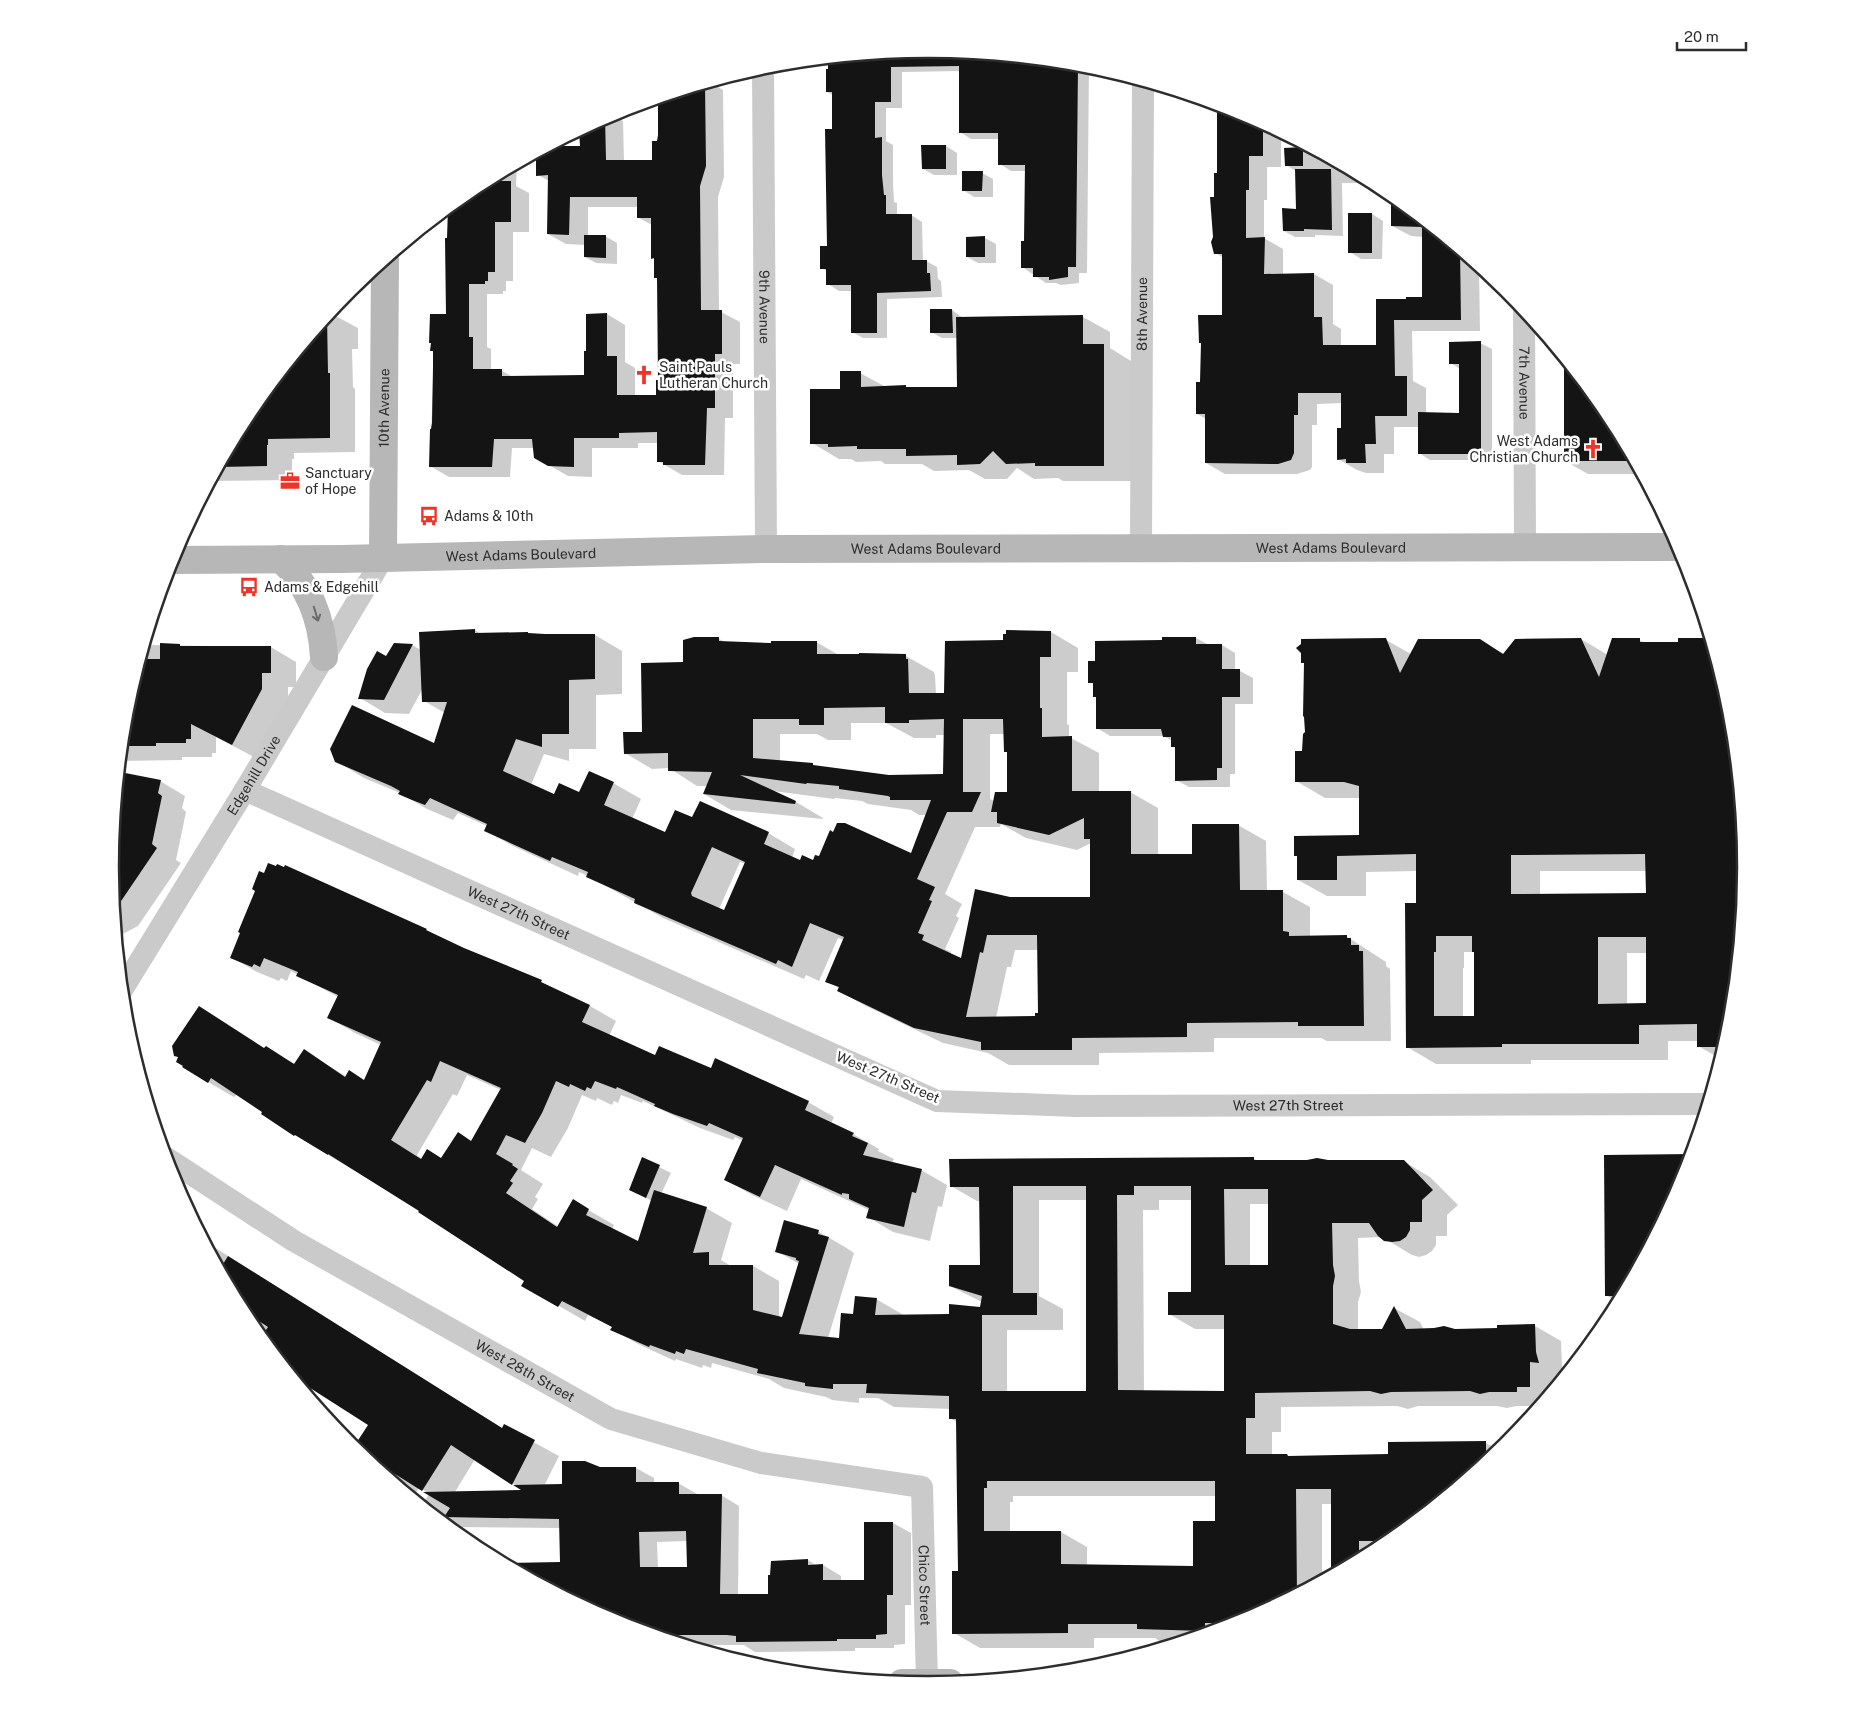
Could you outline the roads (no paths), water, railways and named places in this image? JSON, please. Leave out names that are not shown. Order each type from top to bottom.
[{"type":"main road","name":"10th Avenue","points":[[383,558],[385,268]]},
{"type":"main road","name":"West Adams Boulevard","points":[[180,560],[383,558],[766,549],[1672,547]]},
{"type":"main road","points":[[281,559],[302,582],[312,601],[321,632],[324,657]]},
{"type":"street","name":"9th Avenue","points":[[763,75],[766,549]]},
{"type":"street","name":"8th Avenue","points":[[1141,548],[1143,86]]},
{"type":"street","name":"7th Avenue","points":[[1524,319],[1525,546]]},
{"type":"street","name":"Edgehill Drive","points":[[127,981],[245,790],[383,558]]},
{"type":"street","name":"West 27th Street","points":[[245,790],[937,1101],[1076,1106],[1702,1104]]},
{"type":"street","name":"West 28th Street","points":[[176,1163],[294,1241],[610,1419],[761,1463],[922,1487]]},
{"type":"street","name":"Chico Street","points":[[922,1487],[926,1676]]},
{"type":"place","name":"Saint Pauls Lutheran Church","points":[[644,375]]},
{"type":"place","name":"West Adams Christian Church","points":[[1593,449]]},
{"type":"place","name":"Sanctuary of Hope","points":[[290,481]]},
{"type":"place","name":"Adams & 10th","points":[[429,516]]},
{"type":"place","name":"Adams & Edgehill","points":[[249,587]]}]
